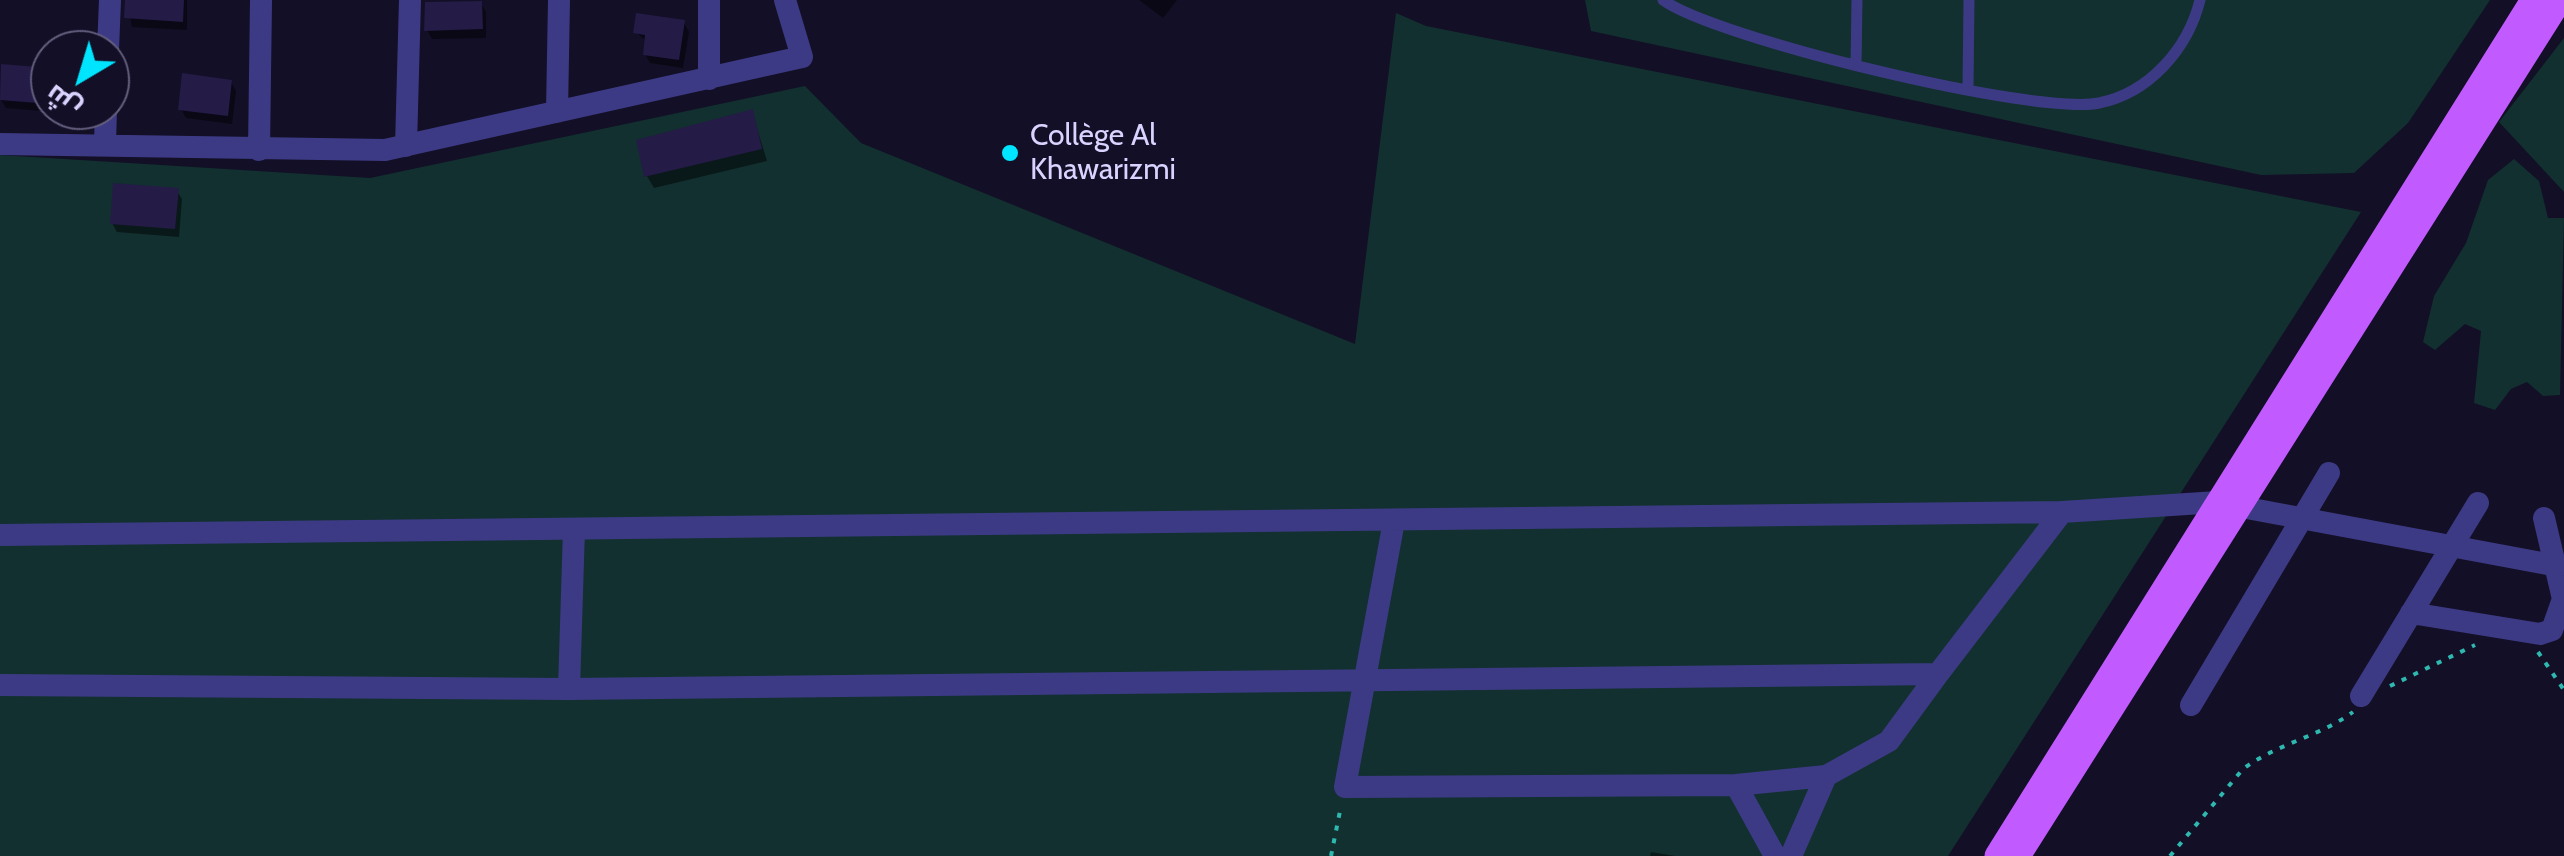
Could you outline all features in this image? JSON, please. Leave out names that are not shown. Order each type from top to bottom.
[{"type":"main road","points":[[2018,856],[2533,0]]},
{"type":"main road","points":[[1997,856],[2560,0]]},
{"type":"street","points":[[109,30],[110,0]]},
{"type":"street","points":[[259,150],[262,0]]},
{"type":"street","points":[[406,146],[410,0]]},
{"type":"street","points":[[557,112],[559,0]]},
{"type":"street","points":[[709,0],[709,79]]},
{"type":"street","points":[[0,144],[105,143],[259,150],[406,146],[802,57],[785,0]]},
{"type":"street","points":[[105,130],[105,143]]},
{"type":"street","points":[[2191,705],[2329,473]]},
{"type":"street","points":[[2360,702],[2478,503]]},
{"type":"street","points":[[0,536],[2062,512],[2227,504],[2558,566]]},
{"type":"street","points":[[1394,521],[1345,787],[1736,786],[1826,776],[1889,741],[2062,512]]},
{"type":"street","points":[[2411,613],[2540,634],[2552,630],[2563,599],[2544,518]]},
{"type":"street","points":[[569,689],[574,528]]},
{"type":"street","points":[[0,685],[569,689],[1938,674]]},
{"type":"street","points":[[1791,856],[1826,776]]},
{"type":"street","points":[[1736,786],[1775,856]]},
{"type":"lane","points":[[1663,0],[1694,18],[1856,66],[2056,105],[2098,104],[2139,88],[2172,58],[2196,17],[2200,0]]},
{"type":"lane","points":[[1856,66],[1857,0]]},
{"type":"lane","points":[[1968,88],[1969,0]]},
{"type":"path","points":[[2389,687],[2474,645],[2491,644]]},
{"type":"path","points":[[2537,650],[2564,690]]},
{"type":"path","points":[[2170,856],[2243,769],[2258,758],[2328,730],[2360,702]]},
{"type":"path","points":[[1331,856],[1345,787]]},
{"type":"green space","points":[[1585,0],[2490,0],[2408,123],[2354,173],[2261,175],[1591,31]]},
{"type":"green space","points":[[1396,13],[1426,26],[2361,212],[1948,856],[0,856],[0,155],[370,178],[805,86],[861,143],[1355,344]]},
{"type":"green space","points":[[2564,38],[2564,192],[2499,122]]},
{"type":"green space","points":[[2514,159],[2539,181],[2548,218],[2564,218],[2560,395],[2543,396],[2527,382],[2511,389],[2495,410],[2474,403],[2481,331],[2465,324],[2435,350],[2423,342],[2434,296],[2466,243],[2488,180]]},
{"type":"building","points":[[125,0],[184,0],[183,22],[124,18]]},
{"type":"building","points":[[482,1],[483,29],[424,31],[425,2]]},
{"type":"building","points":[[636,13],[685,20],[679,60],[643,55],[645,35],[633,33]]},
{"type":"building","points":[[1,64],[30,66],[30,102],[0,100]]},
{"type":"building","points":[[182,73],[232,80],[228,116],[178,110]]},
{"type":"building","points":[[753,109],[762,149],[644,177],[636,140]]},
{"type":"building","points":[[113,183],[179,188],[175,229],[110,224]]},
{"type":"place","name":"Collège Al Khawarizmi","points":[[1010,153]]}]
